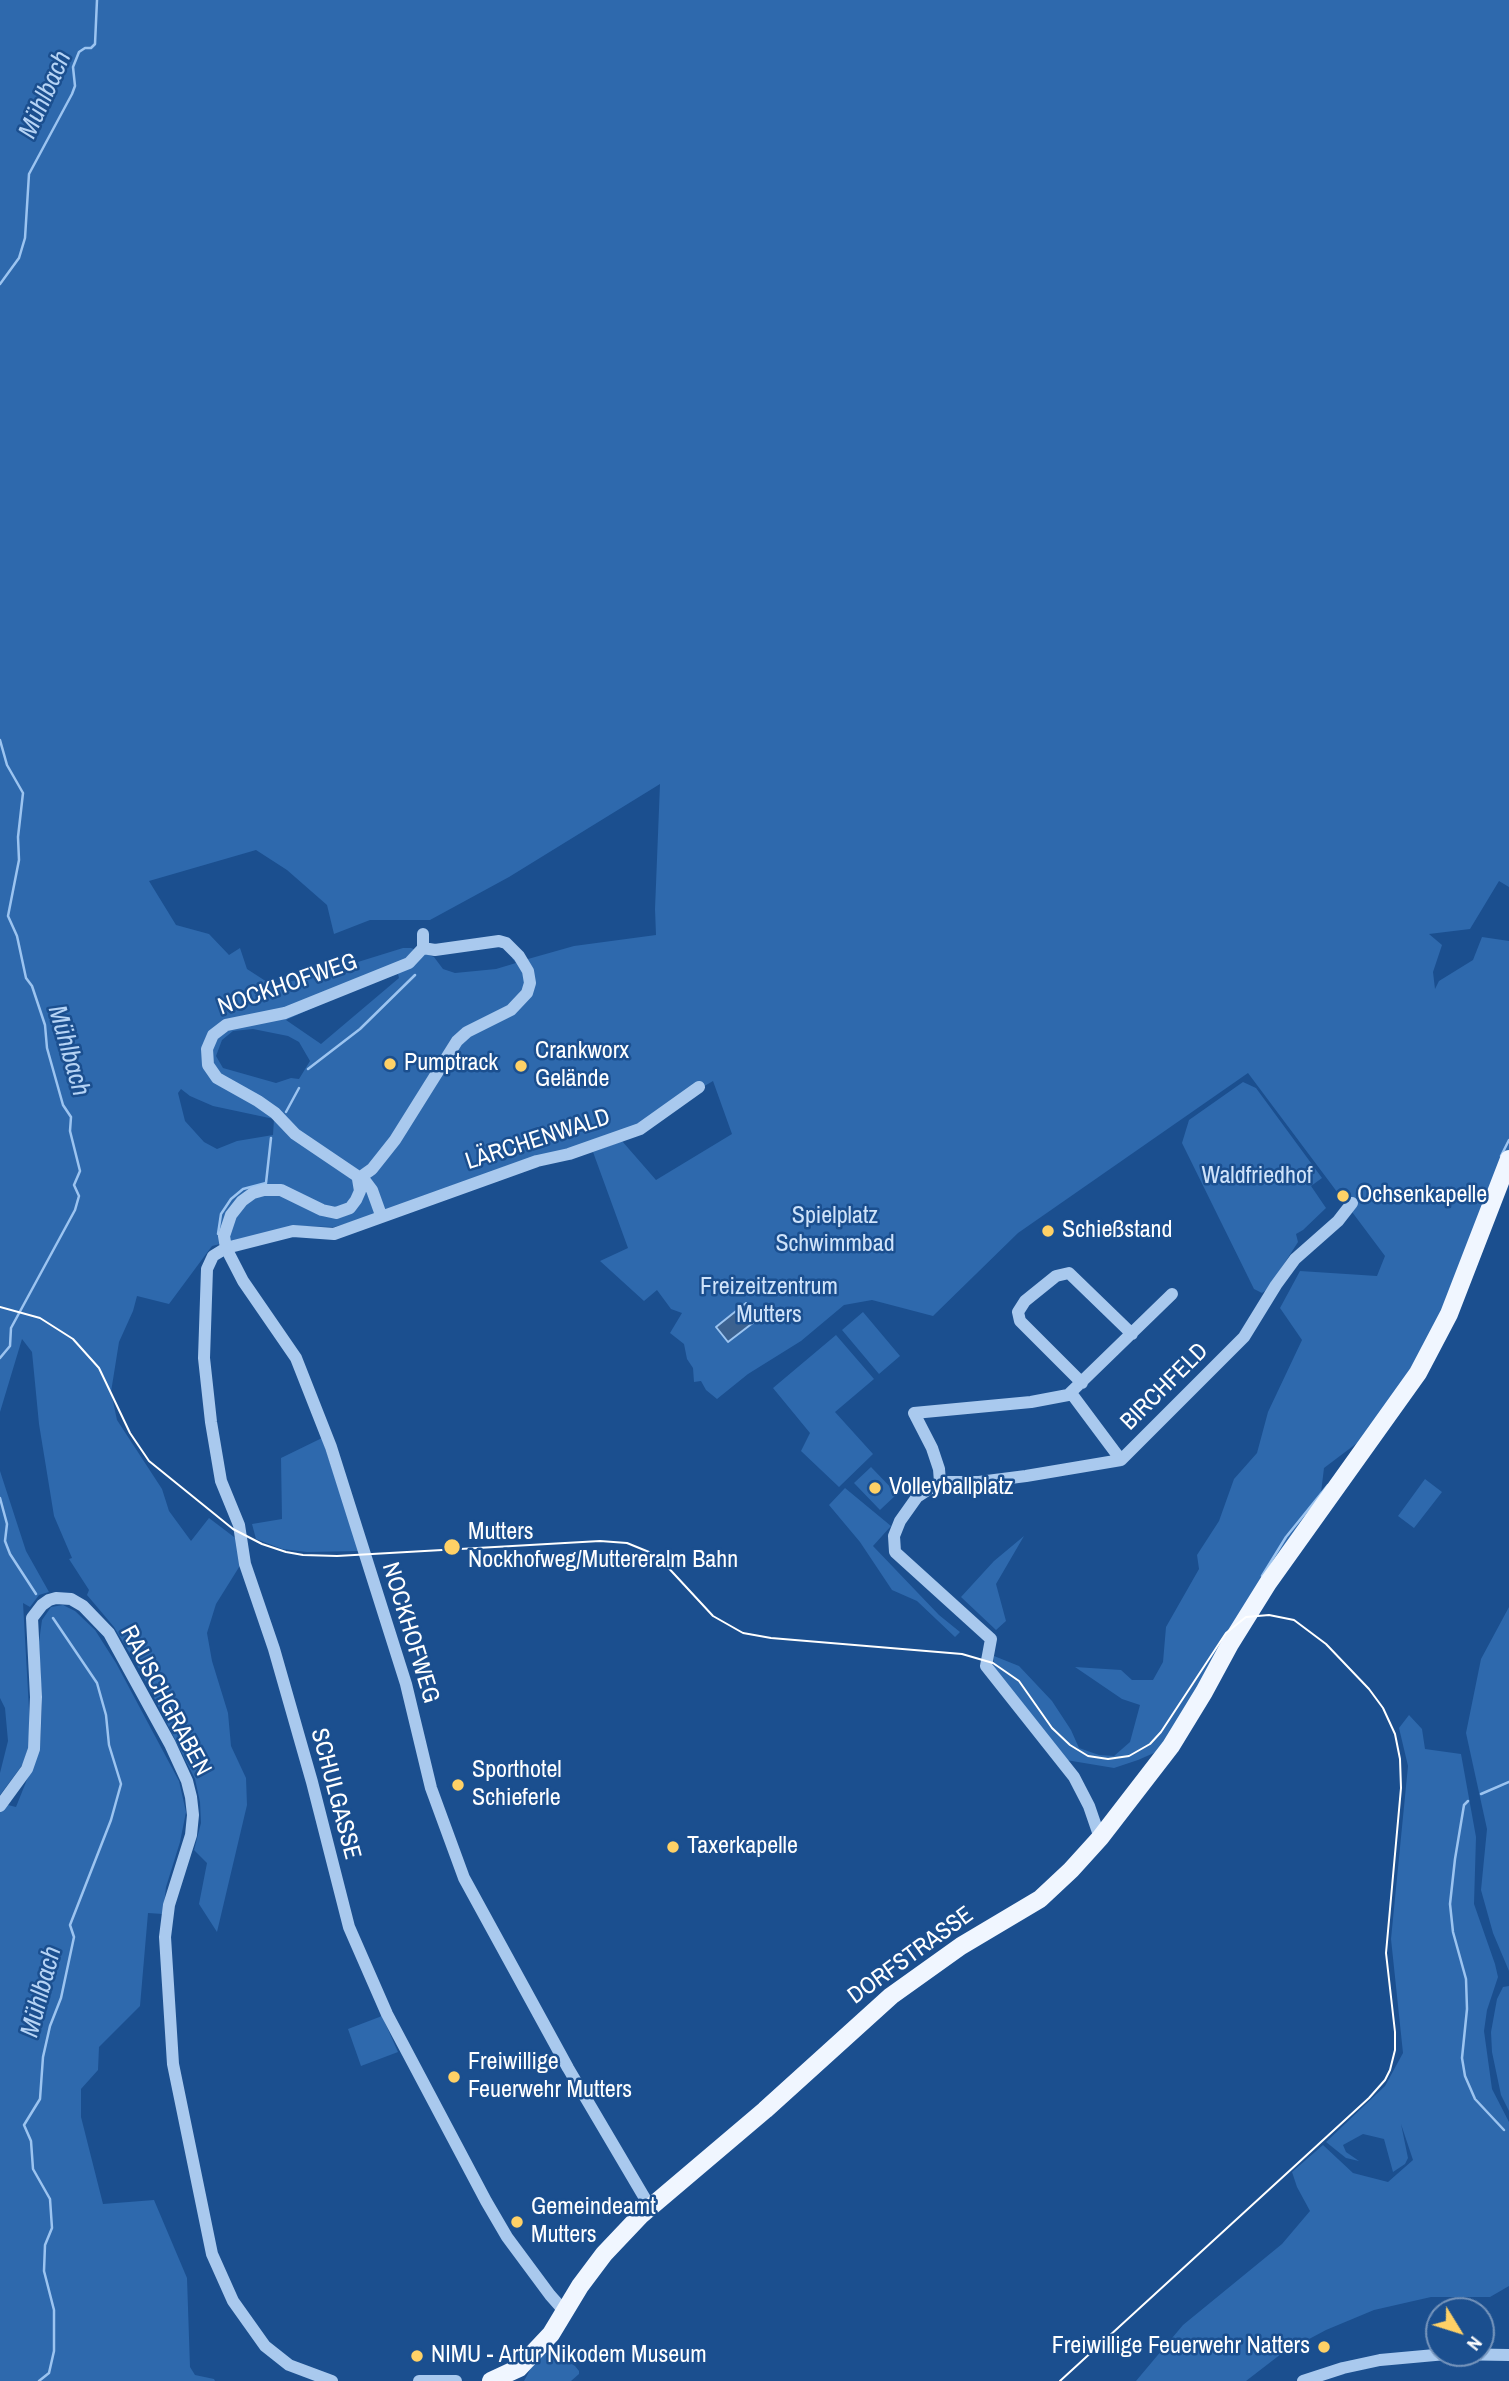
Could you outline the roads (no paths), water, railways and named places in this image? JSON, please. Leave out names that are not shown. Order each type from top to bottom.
[{"type":"main road","name":"DORFSTRASSE","points":[[517,2374],[556,2328],[575,2294],[604,2254],[650,2207],[765,2110],[891,1996],[961,1946],[1040,1899],[1072,1870],[1100,1838],[1171,1746],[1268,1583],[1408,1390],[1449,1314],[1509,1159]]},
{"type":"main road","points":[[491,2381],[517,2374]]},
{"type":"street","points":[[358,1179],[372,1169],[395,1140],[457,1041],[467,1032],[511,1010],[525,997],[530,984],[528,971],[512,947],[499,941],[435,950],[423,948],[423,934]]},
{"type":"street","name":"NOCKHOFWEG","points":[[358,1179],[295,1134],[275,1113],[216,1078],[208,1065],[208,1044],[213,1035],[226,1025],[285,1013],[402,966],[418,956],[423,948]]},
{"type":"street","name":"LÄRCHENWALD","points":[[226,1248],[293,1231],[334,1234],[537,1161],[569,1154],[640,1129],[699,1087]]},
{"type":"street","points":[[358,1179],[366,1182],[372,1190],[381,1215]]},
{"type":"street","points":[[226,1248],[224,1236],[230,1215],[242,1201],[253,1194],[270,1189],[286,1192],[322,1210],[335,1213],[349,1208],[356,1200],[360,1191],[358,1179]]},
{"type":"street","name":"BIRCHFELD","points":[[940,1482],[979,1482],[1121,1460],[1244,1337],[1295,1259],[1338,1221],[1352,1203]]},
{"type":"street","name":"NOCKHOFWEG","points":[[226,1248],[243,1281],[296,1358],[331,1447],[406,1684],[431,1788],[464,1878],[568,2068],[650,2207]]},
{"type":"street","name":"SCHULGASSE","points":[[226,1248],[213,1256],[208,1264],[204,1346],[211,1422],[221,1481],[239,1525],[245,1564],[274,1649],[348,1925],[387,2014],[486,2202],[525,2262],[565,2312]]},
{"type":"street","points":[[1082,1383],[1020,1321],[1018,1312],[1025,1301],[1056,1276],[1069,1273],[1132,1334]]},
{"type":"street","points":[[1100,1838],[1090,1807],[1074,1777],[986,1666],[991,1639],[895,1552],[894,1536],[900,1521],[917,1497],[940,1482],[932,1448],[914,1413],[1031,1402],[1059,1398],[1071,1393],[1172,1294]]},
{"type":"street","points":[[1071,1393],[1121,1460]]},
{"type":"street","name":"RAUSCHGRABEN","points":[[0,1806],[27,1769],[34,1749],[36,1698],[32,1618],[49,1600],[64,1597],[83,1606],[109,1633],[170,1744],[191,1797],[191,1835],[169,1905],[165,1937],[173,2064],[212,2254],[233,2301],[265,2346],[289,2365],[325,2380]]},
{"type":"street","points":[[1303,2381],[1380,2360],[1446,2354],[1509,2355]]},
{"type":"street","points":[[419,2381],[456,2381]]},
{"type":"waterway","name":"Mühlbach","points":[[0,284],[19,258],[25,238],[29,174],[72,94],[75,86],[73,67],[79,52],[95,44],[97,0]]},
{"type":"waterway","name":"Mühlbach","points":[[0,740],[7,765],[23,793],[18,837],[19,860],[8,916],[17,936],[26,978],[32,986],[45,1025],[47,1048],[63,1105],[71,1117],[70,1131],[80,1171],[74,1185],[79,1196],[75,1210],[11,1328],[10,1346],[0,1358]]},
{"type":"waterway","points":[[308,1069],[360,1029],[415,975]]},
{"type":"waterway","points":[[286,1112],[299,1088]]},
{"type":"waterway","points":[[218,1234],[221,1214],[231,1199],[243,1189],[266,1183],[271,1138]]},
{"type":"waterway","points":[[1501,1156],[1509,1140]]},
{"type":"waterway","points":[[1262,1576],[1286,1537],[1328,1485]]},
{"type":"waterway","name":"Mühlbach","points":[[0,1498],[7,1524],[5,1541],[10,1554],[36,1594]]},
{"type":"waterway","name":"Mühlbach","points":[[39,2381],[49,2373],[54,2351],[54,2310],[44,2271],[45,2245],[52,2228],[50,2199],[33,2169],[31,2141],[24,2125],[40,2099],[43,2057],[50,2026],[61,1998],[74,1937],[70,1925],[111,1820],[121,1784],[109,1745],[106,1715],[97,1683],[53,1618]]},
{"type":"waterway","points":[[1481,1794],[1509,1782]]},
{"type":"waterway","points":[[1468,1801],[1464,1805],[1450,1904],[1453,1932],[1466,1979],[1467,2009],[1462,2058],[1465,2076],[1475,2099],[1504,2130]]},
{"type":"tram line","points":[[0,1307],[40,1318],[73,1339],[99,1368],[130,1433],[149,1461],[233,1529],[262,1544],[303,1555],[337,1556],[600,1541],[627,1543],[649,1552],[663,1562],[713,1616],[743,1633],[771,1638],[962,1654],[993,1663],[1019,1681],[1052,1728],[1070,1745],[1088,1756],[1108,1759],[1129,1756],[1150,1744],[1161,1732],[1226,1633],[1246,1617],[1269,1615],[1294,1620],[1326,1644],[1369,1689],[1383,1708],[1395,1734],[1400,1759],[1401,1788],[1386,1953],[1395,2032],[1395,2050],[1390,2070],[1369,2098],[1060,2381]]},
{"type":"place","name":"Pumptrack","points":[[390,1064]]},
{"type":"place","name":"Crankworx Gelände","points":[[521,1066]]},
{"type":"place","name":"Ochsenkapelle","points":[[1343,1196]]},
{"type":"place","name":"Schießstand","points":[[1048,1231]]},
{"type":"place","name":"Volleyballplatz","points":[[875,1488]]},
{"type":"place","name":"Mutters Nockhofweg/Muttereralm Bahn","points":[[452,1547]]},
{"type":"place","name":"Sporthotel Schieferle","points":[[458,1785]]},
{"type":"place","name":"Taxerkapelle","points":[[673,1847]]},
{"type":"place","name":"Freiwillige Feuerwehr Mutters","points":[[454,2077]]},
{"type":"place","name":"Gemeindeamt Mutters","points":[[517,2222]]},
{"type":"place","name":"Freiwillige Feuerwehr Natters","points":[[1324,2347]]},
{"type":"place","name":"NIMU - Artur Nikodem Museum","points":[[417,2356]]},
{"type":"park label","name":"Waldfriedhof","points":[[1257,1177]]},
{"type":"park label","name":"Spielplatz Schwimmbad","points":[[835,1231]]},
{"type":"park label","name":"Freizeitzentrum Mutters","points":[[769,1302]]}]
